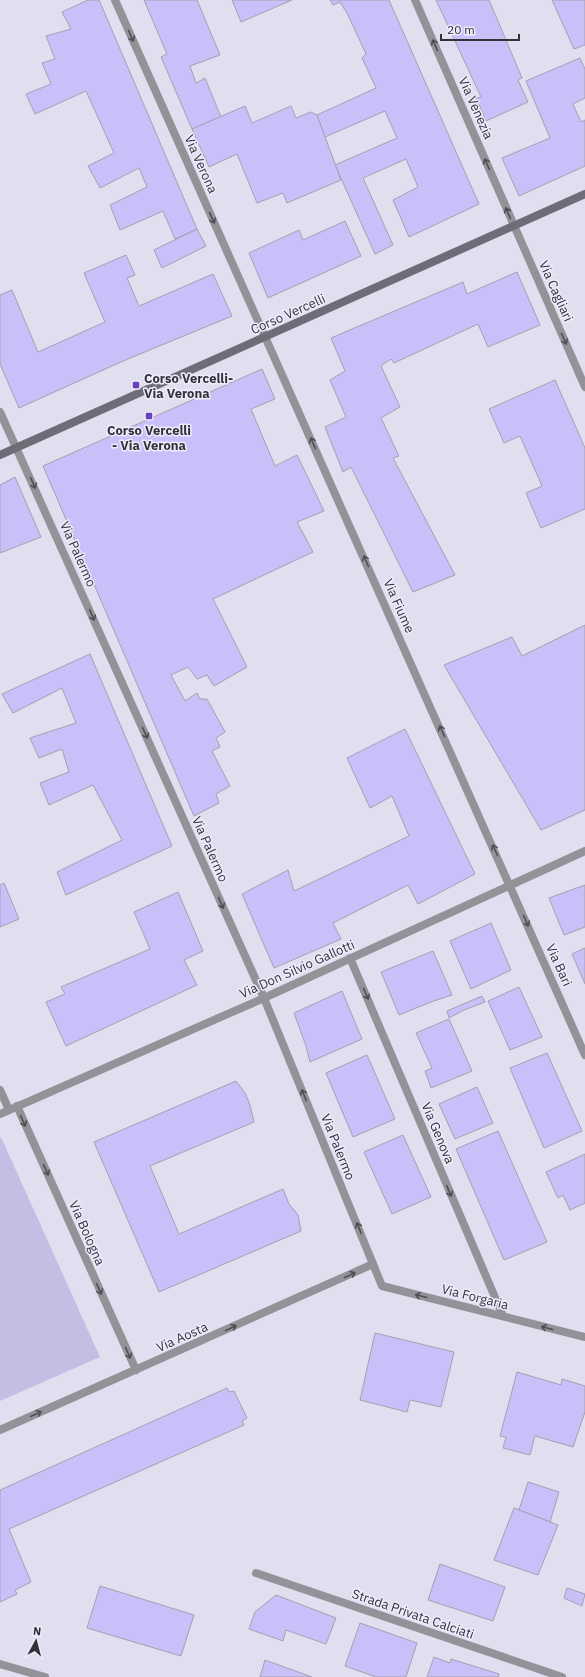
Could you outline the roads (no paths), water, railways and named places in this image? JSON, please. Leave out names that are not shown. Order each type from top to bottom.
[{"type":"main road","name":"Corso Vercelli","points":[[0,455],[585,194]]},
{"type":"street","name":"Via Verona","points":[[115,0],[265,337]]},
{"type":"street","name":"Via Venezia","points":[[415,0],[514,226]]},
{"type":"street","name":"Via Cagliari","points":[[514,226],[585,387]]},
{"type":"street","name":"Via Fiume","points":[[265,337],[510,885]]},
{"type":"street","name":"Via Palermo","points":[[0,412],[264,998],[373,1264]]},
{"type":"street","name":"Via Don Silvio Gallotti","points":[[0,1114],[264,998],[585,851]]},
{"type":"street","name":"Via Bari","points":[[510,885],[585,1055]]},
{"type":"street","name":"Via Genova","points":[[350,958],[503,1316]]},
{"type":"street","points":[[0,1090],[9,1110]]},
{"type":"street","name":"Via Bologna","points":[[17,1106],[136,1370]]},
{"type":"street","name":"Via Forgaria","points":[[373,1264],[382,1286],[585,1337]]},
{"type":"street","name":"Via Aosta","points":[[0,1430],[373,1264]]},
{"type":"street","name":"Strada Privata Calciati","points":[[256,1573],[562,1677]]},
{"type":"street","points":[[0,1664],[45,1677]]},
{"type":"place","name":"Corso Vercelli- Via Verona","points":[[136,385]]},
{"type":"place","name":"Corso Vercelli - Via Verona","points":[[149,416]]}]
